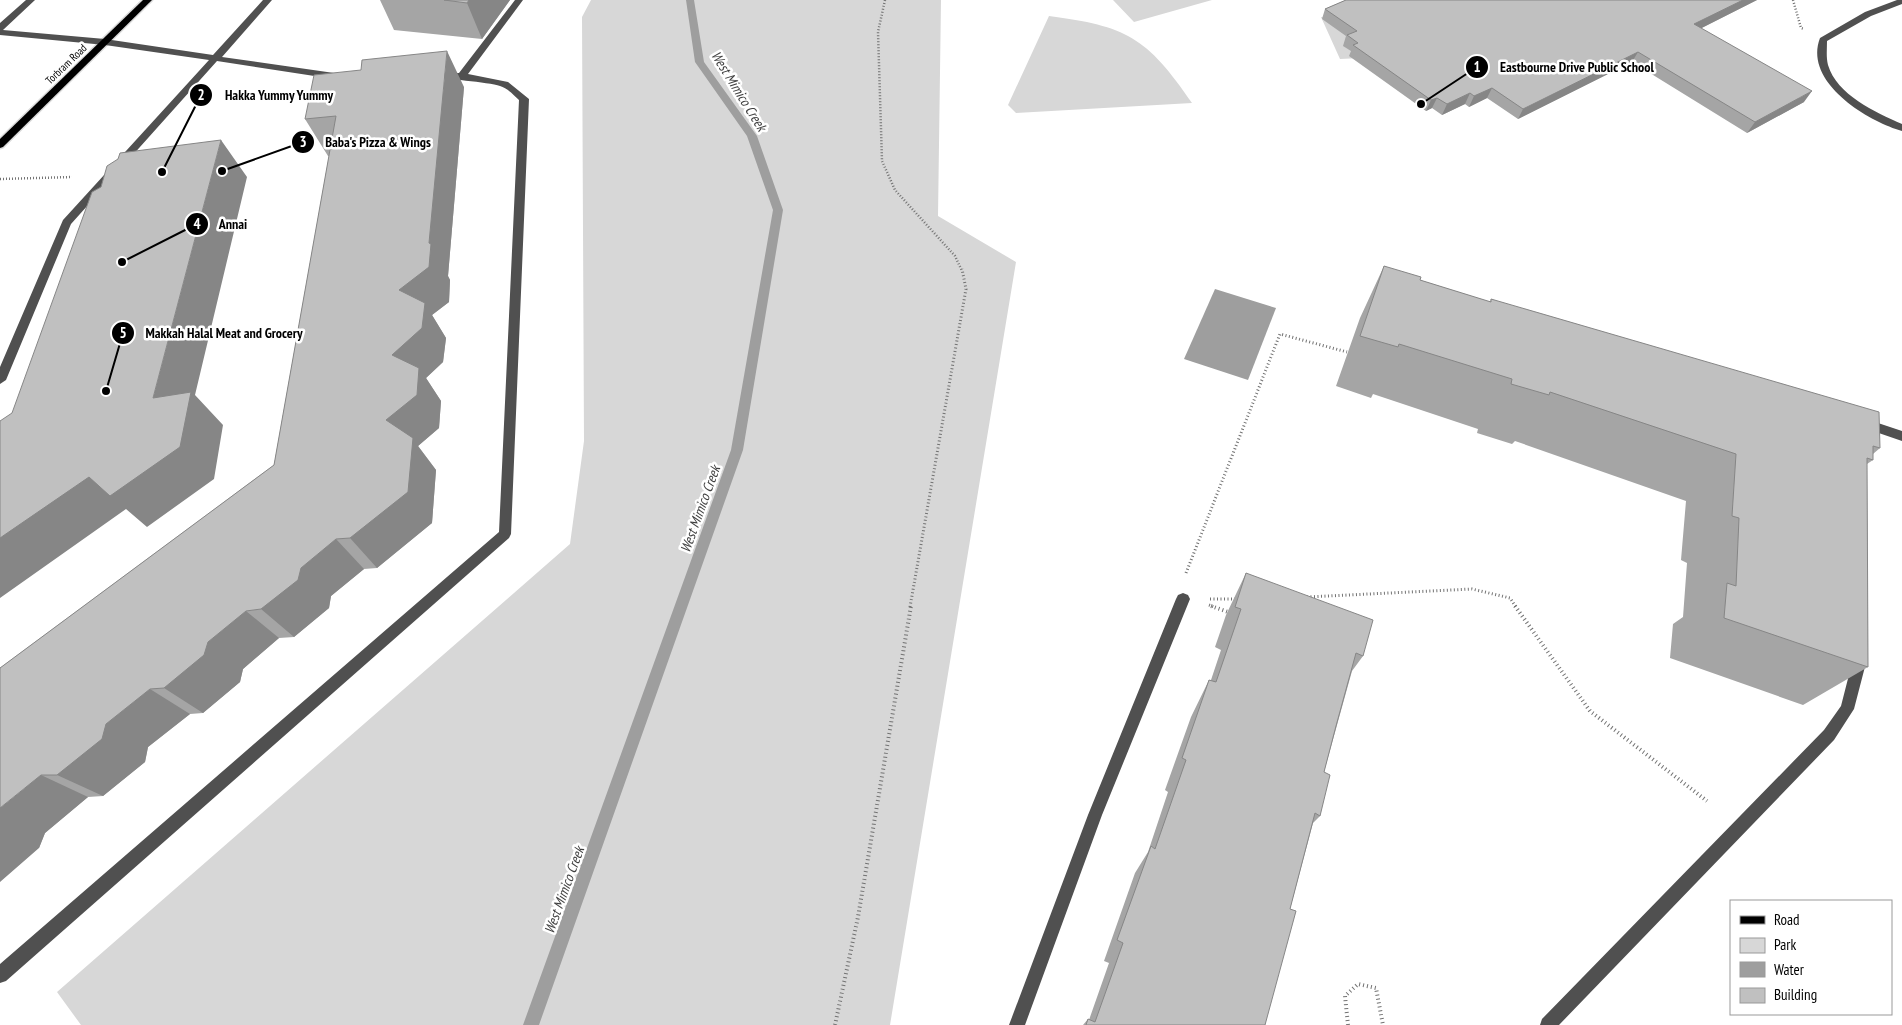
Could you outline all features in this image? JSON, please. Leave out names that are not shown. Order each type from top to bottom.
[{"type":"main road","name":"Torbram Road","points":[[0,145],[148,0]]},
{"type":"lane","points":[[0,28],[31,0]]},
{"type":"lane","points":[[0,380],[67,222],[268,0]]},
{"type":"lane","points":[[462,76],[519,0]]},
{"type":"lane","points":[[1902,1],[1868,14],[1823,40],[1823,64],[1831,80],[1848,98],[1902,128]]},
{"type":"lane","points":[[0,32],[105,42],[318,75],[343,76]]},
{"type":"lane","points":[[0,976],[505,534],[524,99],[505,84],[462,76],[432,76]]},
{"type":"lane","points":[[1866,440],[1866,424],[1902,436]]},
{"type":"lane","points":[[1017,1025],[1095,815],[1189,599]]},
{"type":"lane","points":[[1548,1025],[1829,735],[1847,710],[1862,646]]},
{"type":"path","points":[[835,1025],[858,917],[961,308],[966,290],[963,272],[955,256],[895,190],[882,161],[878,32],[885,0]]},
{"type":"path","points":[[0,178],[108,178]]},
{"type":"path","points":[[1244,598],[1176,599],[1280,334],[1347,352]]},
{"type":"path","points":[[1304,597],[1472,590],[1510,598],[1590,711],[1707,801]]},
{"type":"path","points":[[1189,599],[1238,616]]},
{"type":"path","points":[[1348,1025],[1345,996],[1358,984],[1376,988],[1382,1025]]},
{"type":"green space","points":[[591,0],[941,0],[938,216],[1016,262],[890,1025],[81,1025],[57,992],[570,544],[584,441],[582,17]]},
{"type":"green space","points":[[1113,0],[1212,0],[1134,22]]},
{"type":"green space","points":[[1381,14],[1403,56],[1340,59],[1321,17]]},
{"type":"green space","points":[[1049,16],[1098,25],[1132,38],[1162,63],[1192,103],[1016,113],[1008,105]]},
{"type":"water","points":[[1215,289],[1276,308],[1248,380],[1184,359]]},
{"type":"building","points":[[444,0],[469,0],[467,3]]},
{"type":"building","points":[[1346,0],[1743,0],[1694,24],[1812,91],[1755,122],[1638,52],[1523,109],[1492,88],[1474,96],[1470,93],[1447,104],[1437,98],[1431,100],[1353,45],[1358,43],[1347,35],[1357,31],[1325,9]]},
{"type":"building","points":[[447,51],[429,243],[431,244],[429,267],[399,290],[425,303],[422,328],[392,355],[419,368],[417,395],[386,420],[413,438],[408,492],[350,538],[336,539],[301,568],[298,580],[261,609],[246,611],[208,642],[204,655],[164,688],[150,689],[106,724],[102,739],[57,775],[41,775],[0,808],[0,668],[274,465],[336,116],[305,119],[314,75],[361,70],[362,60]]},
{"type":"building","points":[[221,140],[153,398],[191,392],[180,447],[110,496],[89,477],[0,538],[0,421],[12,413],[92,192],[101,187],[107,166],[118,159],[120,153]]},
{"type":"building","points":[[1384,266],[1421,277],[1420,280],[1491,302],[1491,299],[1879,412],[1880,448],[1873,446],[1873,460],[1867,458],[1868,667],[1724,618],[1727,583],[1736,586],[1739,518],[1732,516],[1736,454],[1550,392],[1549,395],[1511,384],[1512,379],[1399,344],[1398,347],[1360,336]]},
{"type":"building","points":[[1246,573],[1373,620],[1363,656],[1356,653],[1336,726],[1324,772],[1330,775],[1320,816],[1315,813],[1290,909],[1296,911],[1265,1025],[1086,1025],[1088,1019],[1095,1022],[1123,943],[1117,940],[1151,846],[1155,849],[1186,760],[1182,758],[1209,680],[1216,682],[1241,609],[1235,607]]},
{"type":"waterway","name":"West Mimico Creek","points":[[531,1025],[737,450],[778,210],[752,136],[700,62],[690,0]]},
{"type":"place","name":"Eastbourne Drive Public School","points":[[1421,104]]},
{"type":"place","name":"Baba's Pizza & Wings","points":[[222,171]]},
{"type":"place","name":"Hakka Yummy Yummy","points":[[162,172]]},
{"type":"place","name":"Annai","points":[[122,262]]},
{"type":"place","name":"Makkah Halal Meat and Grocery","points":[[106,391]]}]
